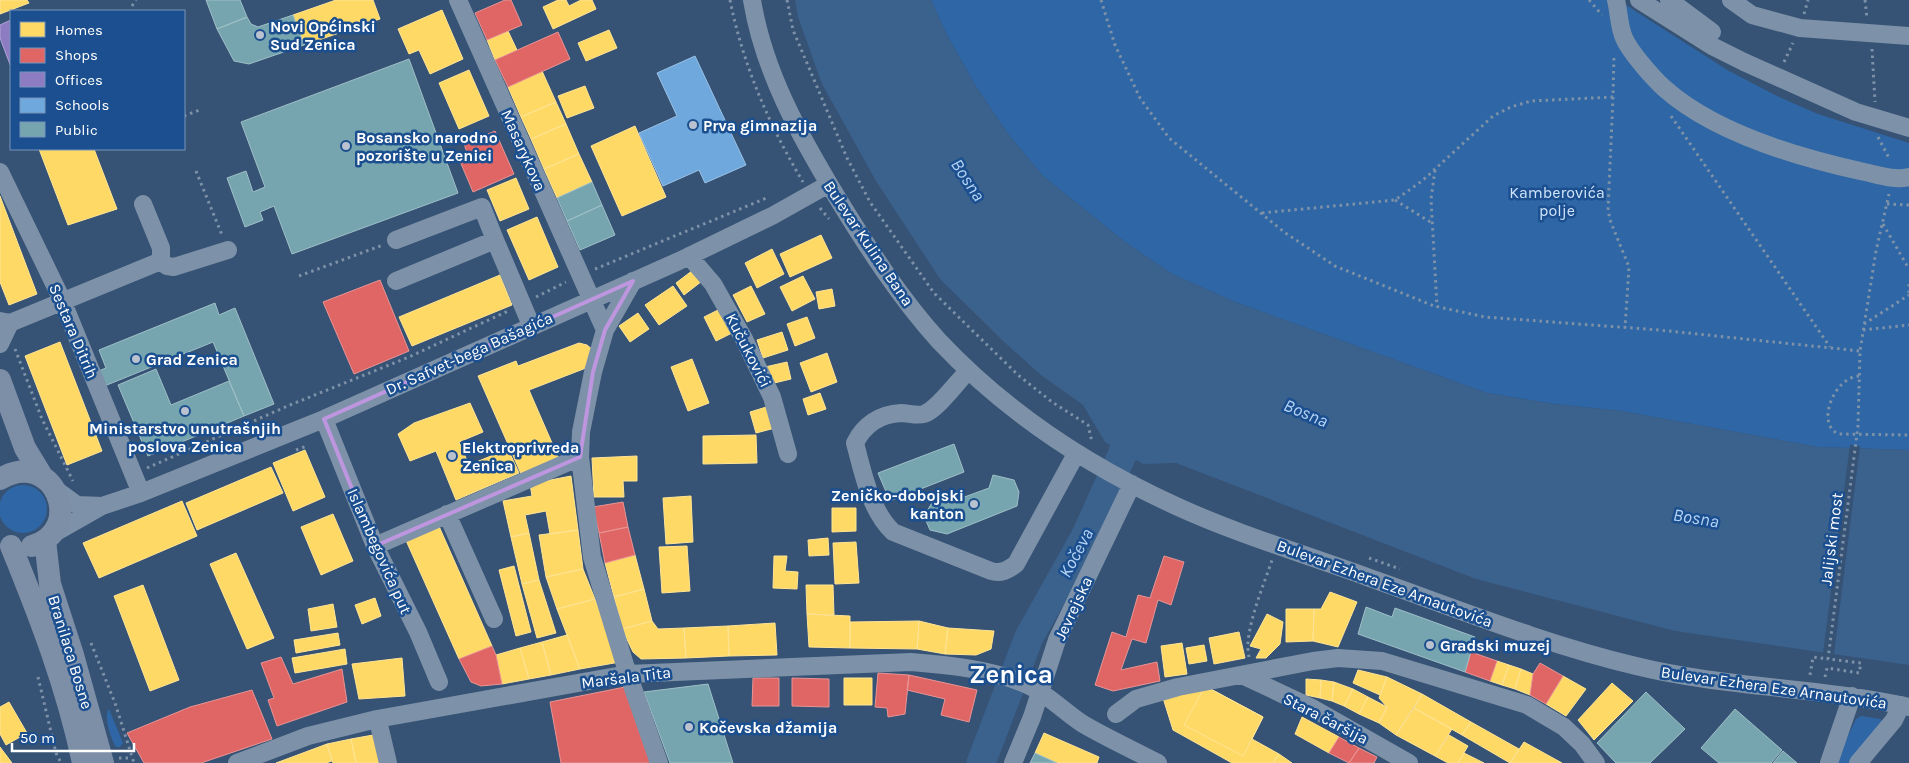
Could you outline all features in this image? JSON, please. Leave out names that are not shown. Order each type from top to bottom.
[{"type":"main road","points":[[0,380],[25,448],[58,485],[60,518],[48,538],[23,547],[6,542]]},
{"type":"main road","points":[[0,479],[19,471],[31,472],[58,485]]},
{"type":"main road","name":"Branilaca Bosne","points":[[48,538],[50,584],[73,655],[103,763]]},
{"type":"main road","name":"Branilaca Bosne","points":[[6,542],[55,658],[73,718],[83,763]]},
{"type":"street","name":"Masarykova","points":[[458,0],[605,330]]},
{"type":"street","name":"Bulevar Kulina Bana","points":[[752,0],[757,31],[766,60],[793,122],[829,184],[889,279],[936,338],[968,370],[998,395],[1132,484]]},
{"type":"street","points":[[1616,0],[1624,38],[1664,88],[1683,103],[1709,118],[1751,137],[1827,164],[1901,178]]},
{"type":"street","points":[[1640,0],[1712,46],[1790,83],[1876,119],[1909,128]]},
{"type":"street","points":[[1669,0],[1748,59],[1790,83]]},
{"type":"street","points":[[1731,0],[1752,15],[1800,28],[1909,36]]},
{"type":"street","name":"Sestara Ditrih","points":[[0,172],[62,300],[141,493]]},
{"type":"street","name":"Dr. Safvet-bega Bašagića","points":[[48,538],[102,506],[141,493],[324,419],[530,325],[689,256],[829,184]]},
{"type":"street","points":[[143,204],[161,248],[161,261]]},
{"type":"street","points":[[396,240],[482,207],[530,325]]},
{"type":"street","points":[[396,281],[495,240]]},
{"type":"street","points":[[161,261],[167,266],[174,267],[228,250]]},
{"type":"street","name":"Kučukovići","points":[[689,256],[713,284],[744,339],[772,397],[788,454]]},
{"type":"street","points":[[0,344],[5,322],[161,261]]},
{"type":"street","points":[[633,281],[605,330],[593,372],[581,432],[580,456],[592,558],[659,763]]},
{"type":"street","points":[[968,370],[936,406],[925,414],[900,413],[876,419],[864,427],[855,443],[866,481],[883,522],[893,532],[991,571],[1007,570],[1016,564],[1083,451]]},
{"type":"street","name":"Islambegovića put","points":[[324,419],[375,546],[418,632],[439,682]]},
{"type":"street","points":[[375,546],[580,456]]},
{"type":"street","name":"Jevrejska","points":[[1012,763],[1041,692],[1057,640],[1132,484]]},
{"type":"street","name":"Bulevar Ezhera Eze Arnautovića","points":[[1132,484],[1178,508],[1581,651],[1638,667],[1706,679],[1852,696],[1905,706]]},
{"type":"street","name":"Dr. Safvet-bega Bašagića","points":[[58,485],[77,504],[102,506]]},
{"type":"street","points":[[447,514],[494,619]]},
{"type":"street","points":[[1116,714],[1136,699],[1156,692],[1338,658],[1382,661],[1527,705],[1564,727],[1582,744],[1596,763]]},
{"type":"street","name":"Maršala Tita","points":[[236,763],[308,736],[377,719],[630,679],[911,662],[944,664],[992,673],[1024,684],[1041,692],[1082,723],[1158,763]]},
{"type":"street","name":"Stara čaršija","points":[[1247,674],[1314,709],[1409,763]]},
{"type":"street","points":[[1829,763],[1852,696]]},
{"type":"street","points":[[1858,763],[1905,706]]},
{"type":"street","points":[[380,729],[388,763]]},
{"type":"path","points":[[132,6],[136,0]]},
{"type":"path","points":[[787,0],[793,30],[812,78],[847,158],[870,202],[934,293],[1018,375],[1052,402],[1088,424],[1093,445],[1083,451]]},
{"type":"path","points":[[1100,0],[1115,45],[1140,98],[1169,138],[1284,232],[1336,266],[1437,306],[1485,317],[1625,328],[1860,351]]},
{"type":"path","points":[[1614,52],[1608,210],[1610,220],[1629,267],[1625,328]]},
{"type":"path","points":[[1874,60],[1876,119]]},
{"type":"path","points":[[1261,213],[1395,200],[1436,169],[1493,116],[1511,107],[1531,101],[1613,97]]},
{"type":"path","points":[[185,116],[202,109]]},
{"type":"path","points":[[1670,114],[1831,348]]},
{"type":"path","points":[[1880,139],[1888,158],[1897,165],[1901,178]]},
{"type":"path","points":[[1436,169],[1431,199],[1437,306]]},
{"type":"path","points":[[196,171],[228,250]]},
{"type":"path","name":"Jalijski most","points":[[1828,657],[1858,426],[1860,351],[1864,324],[1887,204],[1901,178]]},
{"type":"path","points":[[794,185],[802,181]]},
{"type":"path","points":[[133,474],[290,405],[409,357],[580,276],[774,195]]},
{"type":"path","points":[[1395,200],[1432,223]]},
{"type":"path","points":[[1887,204],[1909,204]]},
{"type":"path","points":[[1883,224],[1909,269]]},
{"type":"path","points":[[299,276],[372,249]]},
{"type":"path","points":[[1864,324],[1909,294],[1909,284]]},
{"type":"path","points":[[5,322],[28,386],[55,448],[58,485]]},
{"type":"path","points":[[1864,330],[1909,325]]},
{"type":"path","points":[[1859,376],[1848,378],[1834,394],[1829,426],[1832,431],[1839,434],[1909,435]]},
{"type":"path","points":[[292,452],[307,446]]},
{"type":"path","points":[[1364,557],[1401,570]]},
{"type":"path","points":[[1247,674],[1247,649],[1252,624],[1272,560]]},
{"type":"path","points":[[87,635],[115,703],[134,763]]},
{"type":"path","points":[[1810,675],[1812,657],[1828,657],[1861,663],[1859,673],[1827,668],[1825,677]]},
{"type":"path","points":[[37,674],[56,753],[61,763]]},
{"type":"path","points":[[1800,674],[1833,678]]},
{"type":"highlighted area","points":[[633,281],[605,330],[593,372],[580,457],[375,546],[324,419]]},
{"type":"green space","name":"Kamberovića polje","points":[[931,0],[1618,0],[1729,71],[1777,96],[1818,114],[1909,143],[1909,450],[1818,447],[1621,411],[1554,404],[1487,393],[1235,302],[1172,274],[1125,242],[1043,176],[1008,134],[975,85],[946,33]]},
{"type":"green space","points":[[18,485],[28,485],[40,492],[47,504],[47,514],[40,526],[28,533],[18,533],[10,529],[3,522],[-1,514],[-1,504],[3,496],[10,489]]},
{"type":"green space","points":[[109,709],[123,743],[120,747],[116,747],[110,733],[107,721]]},
{"type":"green space","points":[[1861,716],[1881,719],[1882,723],[1851,763],[1835,763],[1856,719]]},
{"type":"water","name":"Bosna","points":[[795,0],[931,0],[946,33],[975,85],[1008,134],[1043,176],[1125,242],[1172,274],[1235,302],[1487,393],[1554,404],[1621,411],[1818,447],[1909,450],[1909,665],[1675,631],[1476,579],[1176,463],[1143,464],[1105,442],[1083,405],[1041,375],[1004,342],[940,279],[876,181],[822,84],[798,17]]},
{"type":"pier","points":[[1850,445],[1860,446],[1834,654],[1823,653]]},
{"type":"building: Homes","points":[[0,0],[27,0],[29,3],[10,10],[0,14]]},
{"type":"building: Homes","points":[[336,0],[373,0],[380,19],[304,45],[293,15]]},
{"type":"building: Homes","points":[[558,0],[566,0],[569,6],[581,0],[592,0],[596,9],[553,29],[543,7]]},
{"type":"building: Homes","points":[[442,10],[463,59],[430,74],[419,50],[409,54],[398,29]]},
{"type":"building: Homes","points":[[609,30],[617,48],[586,61],[578,43]]},
{"type":"building: Homes","points":[[508,31],[517,50],[495,60],[487,40]]},
{"type":"building: Homes","points":[[469,70],[489,116],[459,129],[439,83]]},
{"type":"building: Homes","points":[[542,71],[556,102],[521,117],[508,87]]},
{"type":"building: Homes","points":[[585,86],[594,108],[567,118],[558,96]]},
{"type":"building: Homes","points":[[556,102],[566,124],[531,139],[521,117]]},
{"type":"building: Homes","points":[[566,124],[579,154],[544,169],[531,139]]},
{"type":"building: Homes","points":[[635,126],[666,197],[622,216],[591,146]]},
{"type":"building: Homes","points":[[39,150],[94,150],[117,209],[68,225]]},
{"type":"building: Homes","points":[[579,154],[592,182],[557,198],[544,169]]},
{"type":"building: Homes","points":[[516,178],[529,209],[500,221],[487,190]]},
{"type":"building: Homes","points":[[0,196],[37,294],[9,305],[0,282]]},
{"type":"building: Homes","points":[[537,217],[558,267],[529,280],[507,230]]},
{"type":"building: Homes","points":[[821,235],[832,258],[790,277],[780,254]]},
{"type":"building: Homes","points":[[772,249],[784,274],[757,288],[745,263]]},
{"type":"building: Homes","points":[[697,267],[706,278],[684,295],[676,283]]},
{"type":"building: Homes","points":[[500,275],[512,305],[412,346],[399,317]]},
{"type":"building: Homes","points":[[803,276],[815,299],[792,311],[780,287]]},
{"type":"building: Homes","points":[[673,286],[687,306],[659,325],[645,305]]},
{"type":"building: Homes","points":[[751,286],[765,314],[747,322],[733,295]]},
{"type":"building: Homes","points":[[832,289],[835,306],[819,309],[816,292]]},
{"type":"building: Homes","points":[[722,308],[734,332],[716,341],[704,317]]},
{"type":"building: Homes","points":[[638,313],[649,329],[630,342],[619,326]]},
{"type":"building: Homes","points":[[807,317],[815,338],[795,346],[787,324]]},
{"type":"building: Homes","points":[[782,332],[788,350],[763,358],[757,340]]},
{"type":"building: Homes","points":[[60,342],[102,451],[67,465],[25,356]]},
{"type":"building: Homes","points":[[579,343],[587,345],[593,350],[586,368],[529,390],[559,459],[522,476],[478,376],[516,361],[518,366]]},
{"type":"building: Homes","points":[[827,353],[837,382],[811,392],[800,363]]},
{"type":"building: Homes","points":[[692,359],[709,403],[688,411],[671,367]]},
{"type":"building: Homes","points":[[787,362],[791,379],[770,384],[765,367]]},
{"type":"building: Homes","points":[[820,393],[826,409],[808,415],[803,399]]},
{"type":"building: Homes","name":"Elektroprivreda Zenica","points":[[470,403],[483,432],[459,442],[469,465],[508,449],[519,473],[456,500],[436,451],[410,461],[398,434],[414,423]]},
{"type":"building: Homes","points":[[773,405],[779,427],[756,433],[750,412]]},
{"type":"building: Homes","points":[[756,435],[757,463],[703,464],[703,436]]},
{"type":"building: Homes","points":[[305,450],[325,497],[293,511],[273,463]]},
{"type":"building: Homes","points":[[637,456],[637,481],[623,481],[624,497],[594,497],[592,458]]},
{"type":"building: Homes","points":[[271,467],[283,493],[197,530],[186,503]]},
{"type":"building: Homes","points":[[571,476],[578,530],[550,534],[546,511],[525,515],[529,533],[511,537],[503,501],[532,496],[530,484]]},
{"type":"building: Homes","points":[[691,496],[693,542],[666,544],[663,498]]},
{"type":"building: Homes","points":[[182,501],[197,536],[99,578],[83,543]]},
{"type":"building: Homes","points":[[832,508],[856,508],[856,531],[832,532]]},
{"type":"building: Homes","points":[[333,514],[353,561],[321,575],[301,527]]},
{"type":"building: Homes","points":[[438,524],[492,646],[459,659],[404,536]]},
{"type":"building: Homes","points":[[578,530],[583,569],[546,577],[539,535]]},
{"type":"building: Homes","points":[[529,533],[539,580],[522,584],[511,537]]},
{"type":"building: Homes","points":[[828,538],[829,555],[809,556],[808,540]]},
{"type":"building: Homes","points":[[856,542],[859,583],[835,584],[833,543]]},
{"type":"building: Homes","points":[[687,546],[690,591],[662,593],[659,547]]},
{"type":"building: Homes","points":[[236,553],[274,638],[247,649],[210,564]]},
{"type":"building: Homes","points":[[635,555],[644,589],[614,597],[605,563]]},
{"type":"building: Homes","points":[[774,556],[787,556],[785,571],[798,572],[797,589],[773,588]]},
{"type":"building: Homes","points":[[514,566],[531,632],[516,636],[499,570]]},
{"type":"building: Homes","points":[[583,569],[595,599],[557,609],[546,577]]},
{"type":"building: Homes","points":[[539,580],[556,633],[537,638],[522,584]]},
{"type":"building: Homes","points":[[143,585],[179,680],[150,691],[114,596]]},
{"type":"building: Homes","points":[[806,585],[833,585],[834,615],[807,614]]},
{"type":"building: Homes","points":[[644,589],[652,621],[622,629],[614,597]]},
{"type":"building: Homes","points":[[1330,592],[1357,602],[1338,647],[1313,641],[1314,609],[1321,609]]},
{"type":"building: Homes","points":[[375,598],[381,616],[362,624],[355,605]]},
{"type":"building: Homes","points":[[595,599],[620,662],[580,669],[557,609]]},
{"type":"building: Homes","points":[[333,604],[337,627],[311,631],[308,609]]},
{"type":"building: Homes","points":[[1286,609],[1314,609],[1313,641],[1286,642]]},
{"type":"building: Homes","points":[[807,614],[850,616],[850,648],[809,647]]},
{"type":"building: Homes","points":[[1267,614],[1283,622],[1280,644],[1266,658],[1256,658],[1261,649],[1250,646]]},
{"type":"building: Homes","points":[[652,621],[658,629],[684,628],[686,658],[641,659],[633,652],[622,629]]},
{"type":"building: Homes","points":[[919,621],[948,628],[945,654],[917,649]]},
{"type":"building: Homes","points":[[919,621],[917,649],[850,648],[850,622]]},
{"type":"building: Homes","points":[[775,623],[777,655],[729,656],[728,626]]},
{"type":"building: Homes","points":[[728,626],[729,656],[686,658],[684,628]]},
{"type":"building: Homes","points":[[948,628],[994,631],[991,649],[976,655],[945,654]]},
{"type":"building: Homes","points":[[1239,632],[1245,658],[1214,664],[1209,638]]},
{"type":"building: Homes","points":[[338,633],[340,645],[296,653],[294,640]]},
{"type":"building: Homes","points":[[567,635],[580,669],[551,675],[542,642]]},
{"type":"building: Homes","points":[[542,642],[551,675],[529,679],[520,648]]},
{"type":"building: Homes","points":[[1182,643],[1187,674],[1165,677],[1161,646]]},
{"type":"building: Homes","points":[[1204,645],[1207,661],[1189,664],[1186,648]]},
{"type":"building: Homes","points":[[520,648],[529,679],[502,684],[496,655]]},
{"type":"building: Homes","points":[[345,649],[347,664],[295,673],[292,658]]},
{"type":"building: Homes","points":[[402,658],[405,696],[359,699],[352,664]]},
{"type":"building: Homes","points":[[1497,661],[1509,665],[1502,685],[1490,681]]},
{"type":"building: Homes","points":[[1509,665],[1521,669],[1515,689],[1502,685]]},
{"type":"building: Homes","points":[[1521,669],[1533,674],[1530,695],[1515,689]]},
{"type":"building: Homes","points":[[1358,670],[1387,677],[1380,695],[1353,683]]},
{"type":"building: Homes","points":[[1563,676],[1586,689],[1566,716],[1546,704]]},
{"type":"building: Homes","points":[[1387,677],[1422,694],[1396,735],[1379,723],[1387,707],[1379,698]]},
{"type":"building: Homes","points":[[844,678],[872,678],[872,705],[844,705]]},
{"type":"building: Homes","points":[[1306,679],[1321,680],[1320,698],[1306,695]]},
{"type":"building: Homes","points":[[1321,680],[1334,682],[1332,701],[1320,698]]},
{"type":"building: Homes","points":[[1334,682],[1353,689],[1344,706],[1332,701]]},
{"type":"building: Homes","points":[[1612,683],[1633,701],[1594,740],[1578,720]]},
{"type":"building: Homes","points":[[1205,686],[1263,717],[1243,756],[1184,725]]},
{"type":"building: Homes","points":[[1205,686],[1263,717],[1252,739],[1279,754],[1273,763],[1232,763],[1173,730],[1163,698]]},
{"type":"building: Homes","points":[[1353,689],[1368,697],[1359,714],[1344,706]]},
{"type":"building: Homes","points":[[1422,694],[1471,722],[1462,735],[1414,708]]},
{"type":"building: Homes","points":[[1368,697],[1387,707],[1379,723],[1359,714]]},
{"type":"building: Homes","points":[[9,702],[27,733],[6,745],[0,734],[0,707]]},
{"type":"building: Homes","points":[[1414,708],[1452,729],[1435,756],[1396,735]]},
{"type":"building: Homes","points":[[1302,717],[1339,737],[1329,753],[1295,734]]},
{"type":"building: Homes","points":[[1471,722],[1519,749],[1510,763],[1462,735]]},
{"type":"building: Homes","points":[[1044,733],[1099,757],[1097,763],[1057,763],[1035,753]]},
{"type":"building: Homes","points":[[373,735],[380,763],[356,763],[351,739]]},
{"type":"building: Homes","points":[[1449,735],[1468,746],[1458,763],[1448,763],[1435,756]]},
{"type":"building: Homes","points":[[351,739],[356,763],[333,763],[327,744]]},
{"type":"building: Homes","points":[[1524,742],[1562,763],[1510,763]]},
{"type":"building: Homes","points":[[327,744],[332,761],[326,763],[276,763]]},
{"type":"building: Homes","points":[[0,747],[12,763],[0,763]]},
{"type":"building: Homes","points":[[1464,753],[1484,763],[1458,763]]},
{"type":"building: Homes","points":[[1279,754],[1292,763],[1273,763]]},
{"type":"building: Shops","points":[[505,0],[511,0],[522,25],[487,40],[475,13]]},
{"type":"building: Shops","points":[[558,32],[570,59],[508,87],[495,60]]},
{"type":"building: Shops","points":[[495,131],[514,174],[473,192],[459,159],[468,155],[464,144]]},
{"type":"building: Shops","points":[[380,280],[409,351],[354,374],[323,302]]},
{"type":"building: Shops","points":[[623,502],[628,527],[599,533],[593,507]]},
{"type":"building: Shops","points":[[628,527],[635,555],[605,563],[599,533]]},
{"type":"building: Shops","points":[[1164,556],[1184,562],[1171,605],[1158,600],[1146,643],[1132,639],[1121,670],[1157,662],[1160,681],[1113,691],[1095,685],[1112,632],[1126,637],[1138,595],[1150,598]]},
{"type":"building: Shops","points":[[492,646],[496,655],[502,684],[481,686],[471,682],[459,659]]},
{"type":"building: Shops","points":[[1471,652],[1497,661],[1490,681],[1465,672]]},
{"type":"building: Shops","points":[[281,657],[293,684],[342,669],[347,702],[277,726],[268,700],[274,698],[261,663]]},
{"type":"building: Shops","points":[[1540,663],[1563,676],[1546,704],[1530,695],[1533,674]]},
{"type":"building: Shops","points":[[878,673],[909,675],[905,714],[888,717],[887,708],[875,707]]},
{"type":"building: Shops","points":[[909,675],[977,690],[969,722],[941,715],[945,699],[907,690]]},
{"type":"building: Shops","points":[[753,678],[779,678],[779,706],[752,706]]},
{"type":"building: Shops","points":[[792,678],[829,679],[829,707],[792,706]]},
{"type":"building: Shops","points":[[625,687],[652,763],[561,763],[550,702]]},
{"type":"building: Shops","points":[[252,690],[272,739],[201,763],[144,763],[127,733],[190,707]]},
{"type":"building: Shops","points":[[1339,737],[1359,748],[1349,763],[1329,753]]},
{"type":"building: Shops","points":[[1359,748],[1377,757],[1374,763],[1349,763]]},
{"type":"building: Offices","points":[[10,20],[10,64],[0,38],[0,25]]},
{"type":"building: Schools","name":"Prva gimnazija","points":[[695,56],[746,165],[705,183],[699,170],[663,186],[639,133],[677,116],[657,73]]},
{"type":"building: Public","points":[[206,0],[240,0],[247,17],[217,29]]},
{"type":"building: Public","name":"Novi Općinski Sud Zenica","points":[[293,15],[304,45],[249,64],[234,61],[217,29],[247,17],[251,24],[258,27]]},
{"type":"building: Public","name":"Bosansko narodno pozorište u Zenici","points":[[409,59],[458,193],[292,254],[274,206],[260,212],[263,220],[245,227],[227,178],[246,171],[253,192],[265,187],[241,122]]},
{"type":"building: Public","points":[[592,182],[602,205],[567,221],[557,198]]},
{"type":"building: Public","points":[[602,205],[615,235],[580,250],[567,221]]},
{"type":"building: Public","name":"Grad Zenica","points":[[215,303],[219,315],[235,308],[274,404],[244,416],[213,342],[102,387],[96,372],[106,368],[99,350]]},
{"type":"building: Public","name":"Ministarstvo unutrašnjih poslova Zenica","points":[[156,369],[171,405],[229,381],[244,416],[148,456],[118,385]]},
{"type":"building: Public","name":"Zeničko-dobojski kanton","points":[[954,444],[964,472],[890,501],[878,473]]},
{"type":"building: Public","name":"Zeničko-dobojski kanton","points":[[993,475],[1014,480],[1019,492],[1017,506],[947,534],[930,530],[924,516],[936,496],[948,503],[989,488]]},
{"type":"building: Public","name":"Gradski muzej","points":[[1366,607],[1392,617],[1395,608],[1475,637],[1465,672],[1358,634]]},
{"type":"building: Public","name":"Kočevska džamija","points":[[708,684],[733,763],[670,763],[644,692]]},
{"type":"building: Public","points":[[1646,692],[1685,729],[1650,763],[1616,763],[1597,743]]},
{"type":"building: Public","points":[[1735,709],[1782,750],[1771,763],[1719,763],[1701,748]]},
{"type":"building: Public","points":[[1783,751],[1797,763],[1773,763]]},
{"type":"building: Public","points":[[1035,753],[1057,763],[1030,763]]},
{"type":"waterway","name":"Kočeva","points":[[981,763],[1029,637],[1086,535],[1123,453],[1131,415]]},
{"type":"place","name":"Novi Općinski Sud Zenica","points":[[260,35]]},
{"type":"place","name":"Prva gimnazija","points":[[693,125]]},
{"type":"place","name":"Bosansko narodno pozorište u Zenici","points":[[346,146]]},
{"type":"place","name":"Grad Zenica","points":[[136,359]]},
{"type":"place","name":"Ministarstvo unutrašnjih poslova Zenica","points":[[185,411]]},
{"type":"place","name":"Elektroprivreda Zenica","points":[[452,456]]},
{"type":"place","name":"Zeničko-dobojski kanton","points":[[974,504]]},
{"type":"place","name":"Gradski muzej","points":[[1430,645]]},
{"type":"place","name":"Kočevska džamija","points":[[689,727]]},
{"type":"district","name":"Zenica","points":[[1011,674]]}]
